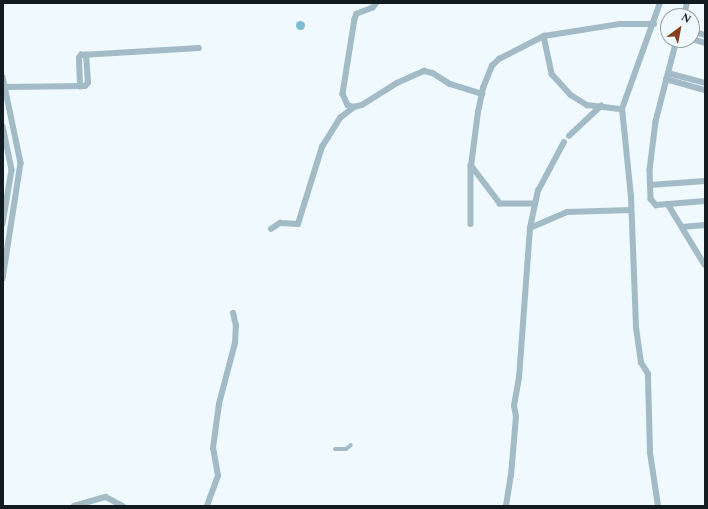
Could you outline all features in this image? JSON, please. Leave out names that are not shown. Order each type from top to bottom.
[{"type":"street","points":[[354,107],[344,101],[343,94],[355,19],[358,14],[373,8],[377,3]]},
{"type":"street","points":[[658,506],[650,453],[648,374],[641,363],[636,326],[631,210],[622,109],[632,76],[654,24],[660,3]]},
{"type":"street","points":[[471,224],[471,166],[475,127],[483,94],[494,63],[544,36],[620,24],[654,24]]},
{"type":"street","points":[[544,36],[549,68],[556,79],[581,103],[622,109]]},
{"type":"street","points":[[5,87],[85,86],[88,83],[86,55],[199,48]]},
{"type":"street","points":[[675,48],[656,122],[650,185],[653,203],[668,204],[705,201]]},
{"type":"street","points":[[271,229],[280,223],[298,224],[322,147],[340,118],[354,107],[424,71],[433,73],[450,84],[483,94]]},
{"type":"street","points":[[667,76],[705,83]]},
{"type":"street","points":[[667,76],[705,90]]},
{"type":"street","points":[[3,77],[21,163],[3,278]]},
{"type":"street","points":[[569,136],[601,106]]},
{"type":"street","points":[[3,126],[12,170],[3,224]]},
{"type":"street","points":[[506,506],[511,476],[516,417],[514,406],[519,378],[530,228],[534,204],[538,192],[564,142]]},
{"type":"street","points":[[471,166],[500,204],[534,204]]},
{"type":"street","points":[[650,185],[705,181]]},
{"type":"street","points":[[668,204],[704,261]]},
{"type":"street","points":[[530,228],[567,212],[631,210]]},
{"type":"street","points":[[682,227],[705,225]]},
{"type":"street","points":[[207,506],[218,476],[213,448],[221,398],[235,343],[236,326],[232,313]]},
{"type":"street","points":[[335,449],[346,449],[351,444]]},
{"type":"street","points":[[74,506],[106,497],[123,506]]},
{"type":"water","points":[[300,20],[305,25],[300,30],[295,25]]}]
